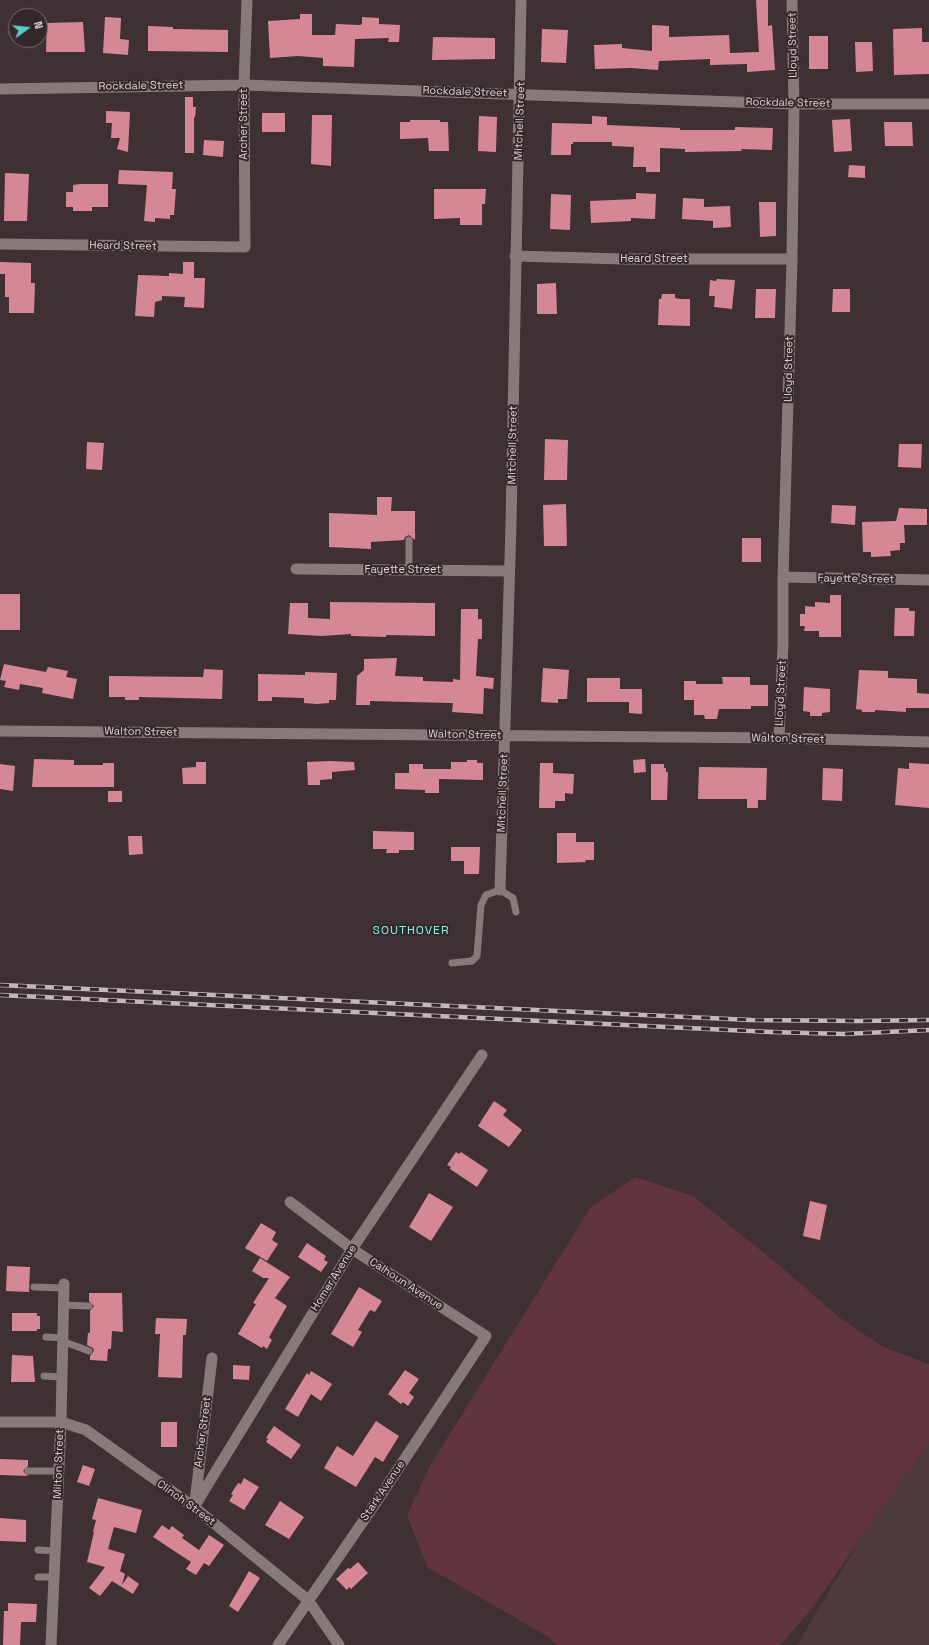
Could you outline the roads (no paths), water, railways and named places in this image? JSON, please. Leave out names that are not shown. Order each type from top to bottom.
[{"type":"street","name":"Archer Street","points":[[245,247],[244,85],[247,0]]},
{"type":"street","name":"Mitchell Street","points":[[500,890],[509,571],[512,524],[515,256],[521,94],[521,0]]},
{"type":"street","name":"Lloyd Street","points":[[779,738],[783,644],[783,577],[792,259],[794,104],[792,0]]},
{"type":"street","name":"Rockdale Street","points":[[0,89],[244,85],[794,104],[929,104]]},
{"type":"street","name":"Heard Street","points":[[0,244],[245,247]]},
{"type":"street","name":"Heard Street","points":[[515,256],[623,259],[792,259]]},
{"type":"street","name":"Fayette Street","points":[[296,569],[509,571]]},
{"type":"street","name":"Fayette Street","points":[[783,577],[929,580]]},
{"type":"street","name":"Walton Street","points":[[0,730],[779,738],[929,742]]},
{"type":"street","name":"Homer Avenue","points":[[194,1507],[352,1249],[482,1055]]},
{"type":"street","name":"Calhoun Avenue","points":[[290,1202],[352,1249],[486,1336]]},
{"type":"street","name":"Milton Street","points":[[51,1645],[61,1422],[64,1286]]},
{"type":"street","name":"Stark Avenue","points":[[278,1645],[375,1504],[486,1336]]},
{"type":"street","name":"Archer Street","points":[[194,1507],[212,1358]]},
{"type":"street","name":"Clinch Street","points":[[0,1422],[61,1422],[86,1430],[194,1507],[308,1600],[339,1645]]},
{"type":"lane","points":[[409,540],[409,571]]},
{"type":"lane","points":[[452,963],[472,961],[477,956],[480,905],[486,895],[500,890],[513,898],[516,912]]},
{"type":"lane","points":[[34,1287],[64,1286]]},
{"type":"lane","points":[[63,1305],[89,1306]]},
{"type":"lane","points":[[46,1337],[62,1340],[89,1351]]},
{"type":"lane","points":[[44,1376],[62,1377]]},
{"type":"lane","points":[[28,1471],[59,1471]]},
{"type":"lane","points":[[38,1550],[55,1551]]},
{"type":"lane","points":[[38,1577],[54,1577]]},
{"type":"railway","points":[[0,985],[751,1020],[929,1020]]},
{"type":"railway","points":[[0,995],[771,1032],[844,1034],[929,1030]]},
{"type":"district","name":"SOUTHOVER","points":[[411,931]]}]
